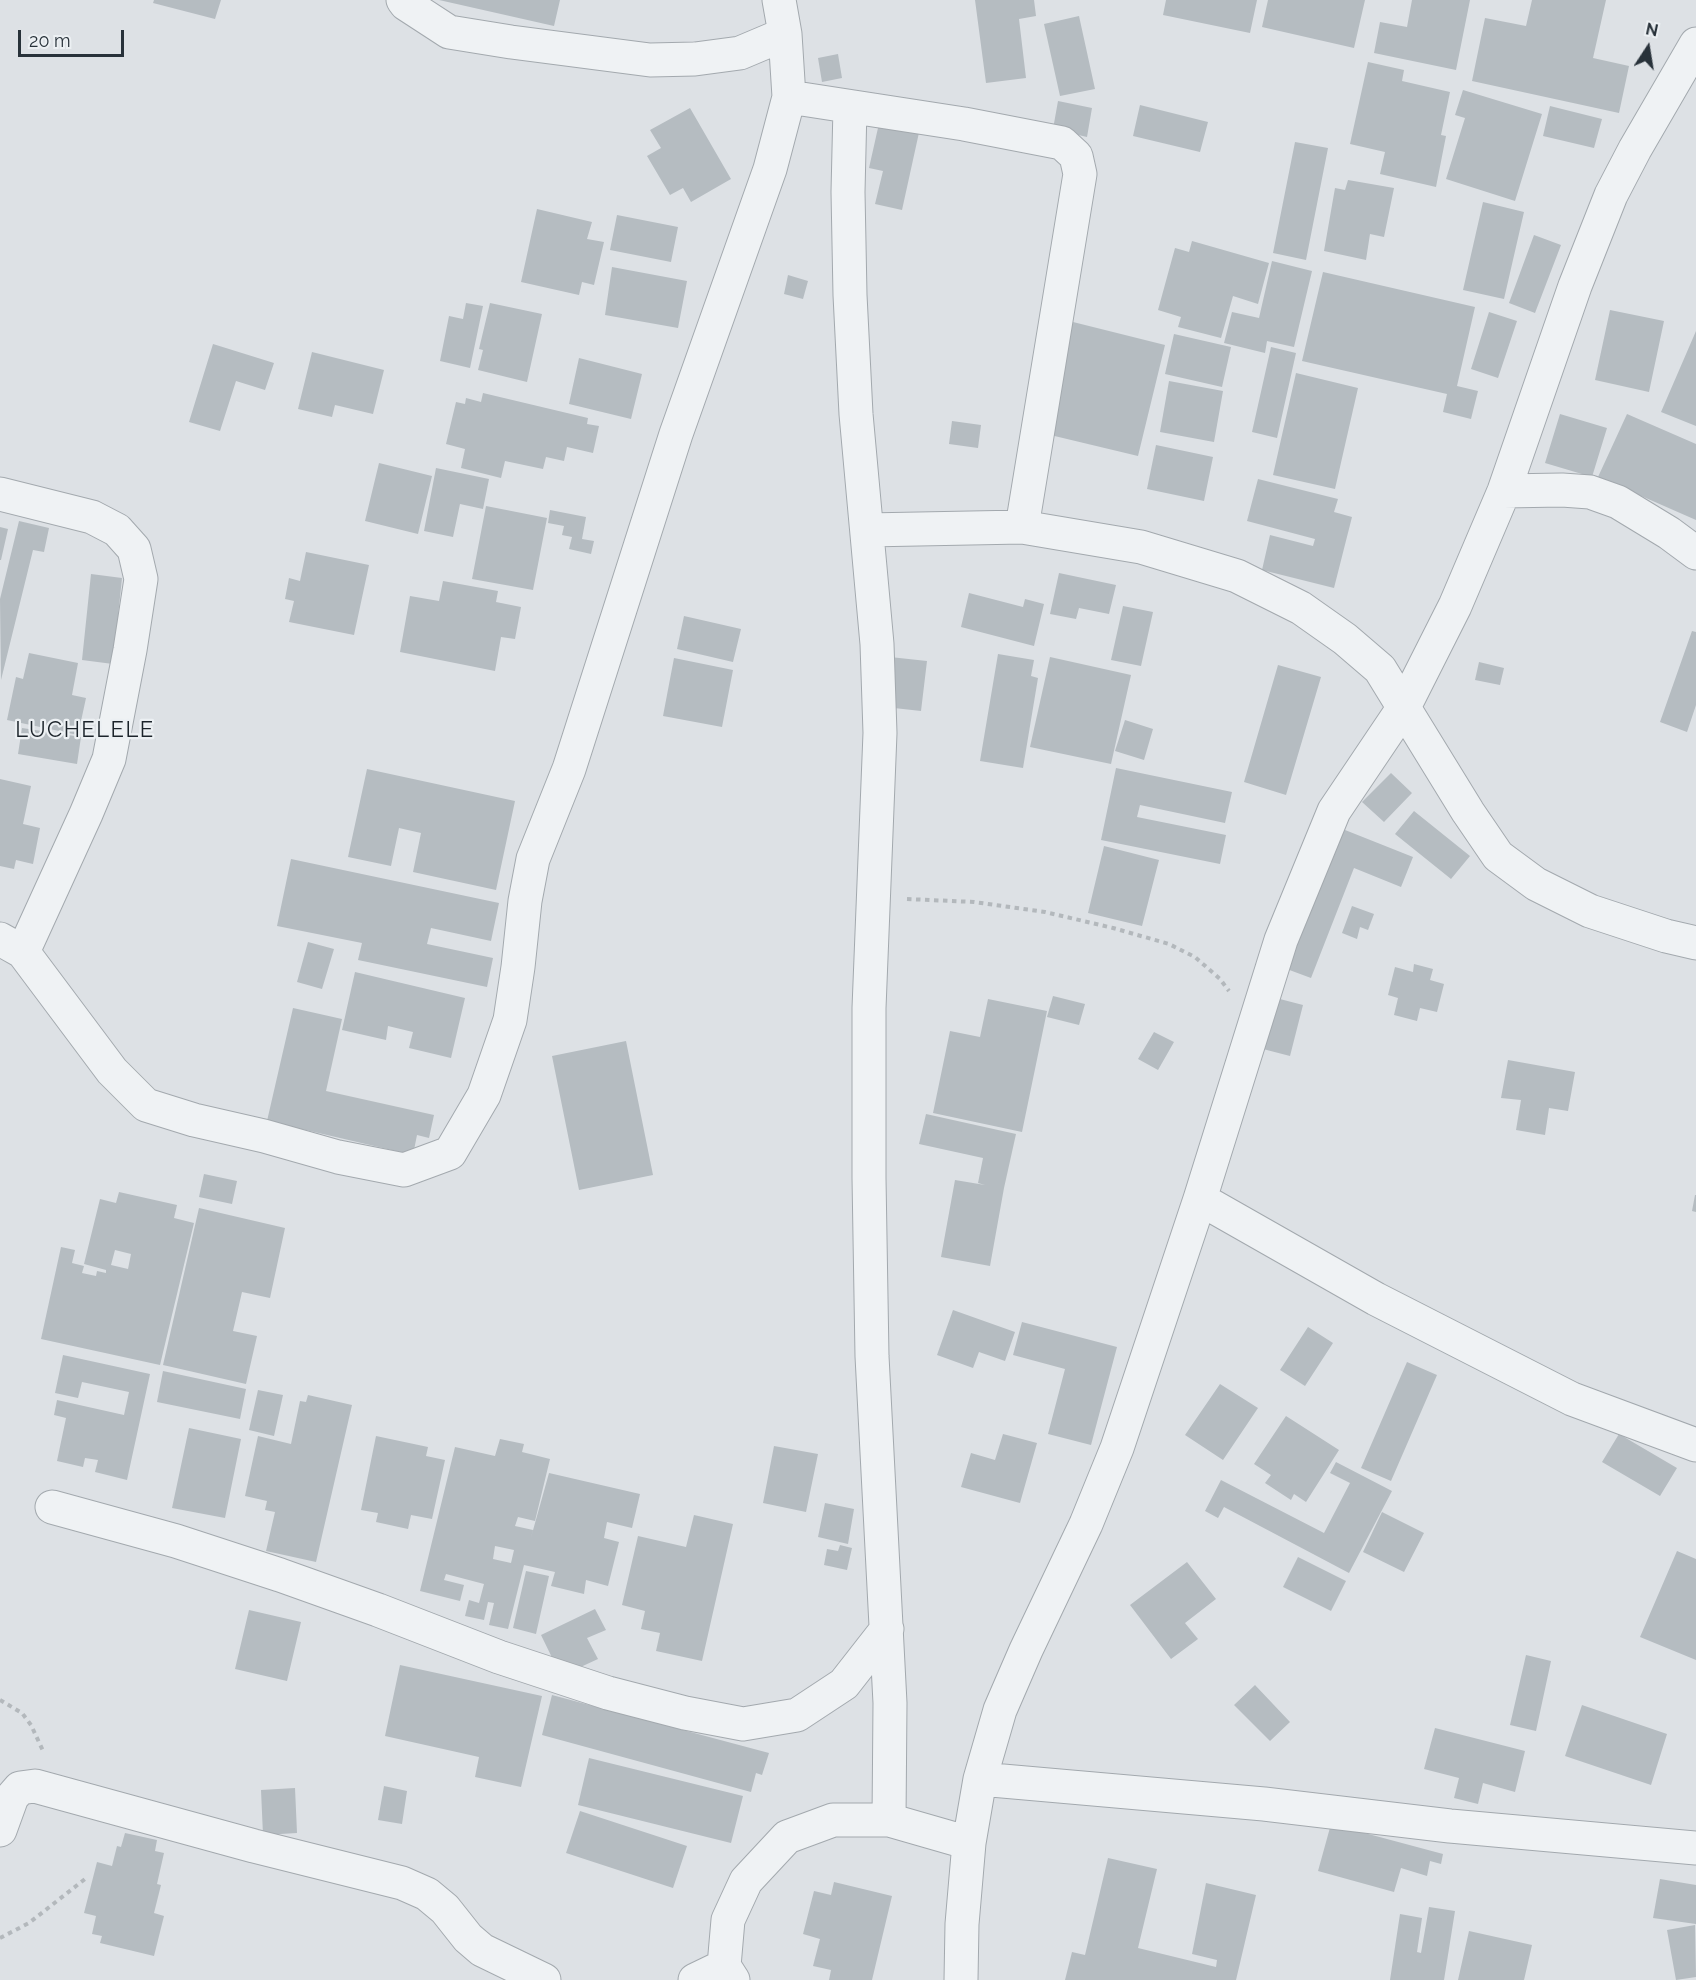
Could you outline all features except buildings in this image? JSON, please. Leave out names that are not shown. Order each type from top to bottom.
[{"type":"street","points":[[403,0],[449,32],[650,60],[695,59],[740,53],[784,34]]},
{"type":"street","points":[[0,494],[92,517],[117,530],[134,549],[141,579],[109,759],[86,814],[12,945],[112,1071],[146,1105],[194,1120],[264,1136],[338,1157],[404,1170],[450,1153],[484,1095],[510,1020],[525,901],[533,859],[569,769],[676,434],[770,169],[789,98],[779,0]]},
{"type":"street","points":[[961,1980],[962,1924],[969,1843],[980,1779],[1000,1710],[1086,1524],[1117,1448],[1200,1199],[1281,940],[1334,811],[1404,707],[1455,606],[1504,491],[1575,286],[1611,195],[1696,44]]},
{"type":"street","points":[[789,98],[964,124],[1062,143],[1076,156],[1080,174],[1022,526]]},
{"type":"street","points":[[850,107],[848,192],[850,294],[856,414],[877,644],[880,733],[869,1008],[868,1178],[873,1356],[890,1703],[889,1820]]},
{"type":"street","points":[[1504,491],[1590,492],[1618,502],[1669,533],[1696,553]]},
{"type":"street","points":[[867,530],[1022,526],[1141,547],[1237,576],[1301,608],[1346,639],[1380,669],[1468,812],[1498,856],[1536,884],[1590,911],[1666,936],[1696,943]]},
{"type":"street","points":[[1200,1199],[1376,1299],[1572,1399],[1696,1445]]},
{"type":"street","points":[[52,1506],[176,1541],[280,1575],[499,1657],[608,1693],[685,1713],[743,1724],[797,1715],[807,1709],[844,1684],[887,1629]]},
{"type":"street","points":[[980,1779],[1264,1804],[1450,1826],[1695,1845]]},
{"type":"street","points":[[0,1830],[12,1797],[20,1788],[35,1786],[254,1846],[402,1883],[427,1894],[445,1909],[468,1938],[482,1950],[544,1980]]},
{"type":"street","points":[[718,1975],[728,1920],[746,1881],[787,1837],[833,1820],[889,1820],[969,1843]]},
{"type":"path","points":[[874,898],[974,902],[1046,912],[1169,944],[1195,957],[1220,979],[1255,1021]]},
{"type":"path","points":[[0,1700],[22,1713],[31,1725],[67,1795]]},
{"type":"path","points":[[0,1938],[29,1923],[85,1879]]},
{"type":"district","name":"LUCHELELE","points":[[85,730]]}]
